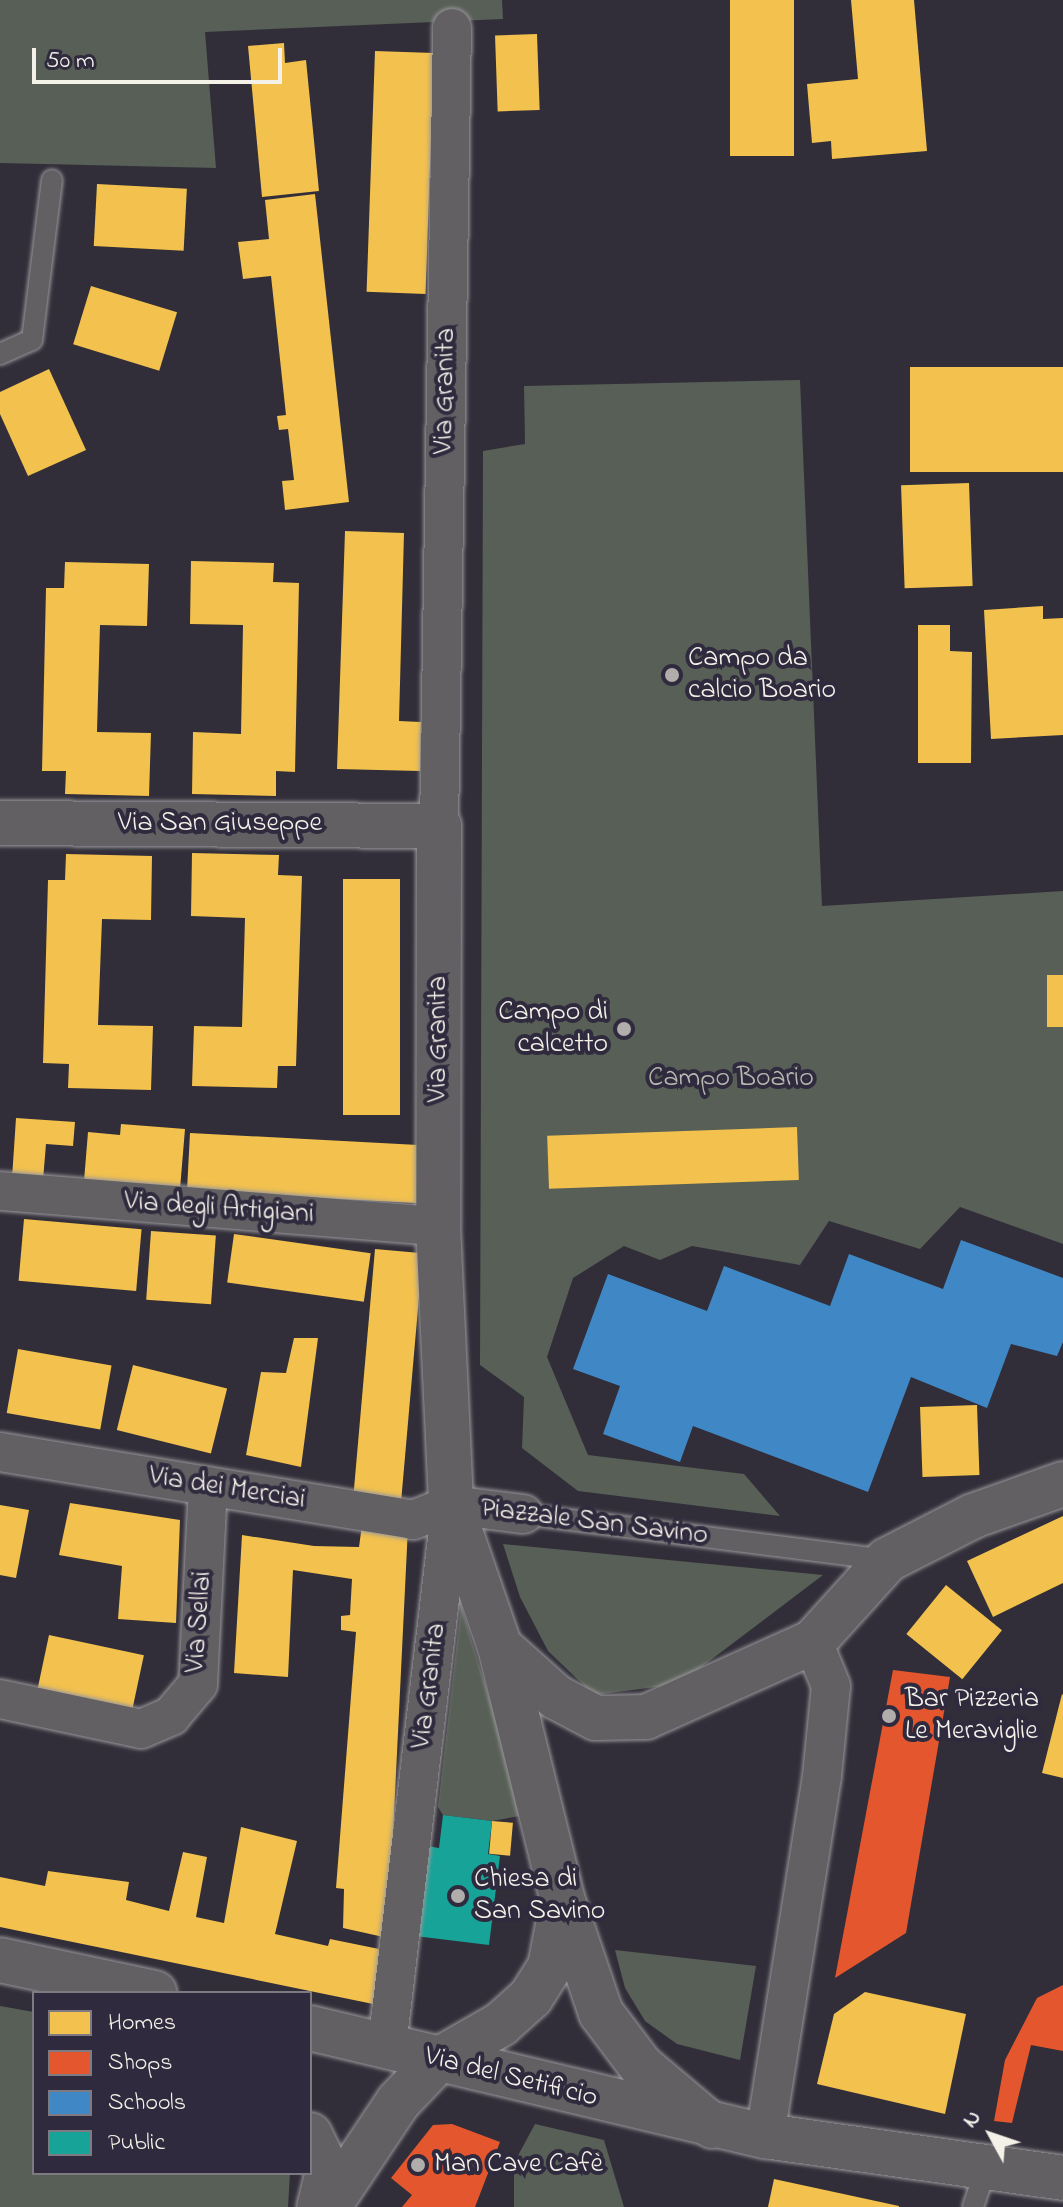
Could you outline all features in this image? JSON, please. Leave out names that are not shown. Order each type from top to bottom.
[{"type":"main road","name":"Via San Giuseppe","points":[[0,823],[439,826]]},
{"type":"main road","name":"Via Granita","points":[[439,826],[438,1226],[451,1505]]},
{"type":"main road","name":"Piazzale San Savino","points":[[500,1647],[556,1697],[596,1718],[646,1717],[813,1642],[887,1560],[973,1516],[1063,1484]]},
{"type":"main road","name":"Piazzale San Savino","points":[[451,1505],[500,1647],[563,1901],[601,2013],[617,2040],[712,2126]]},
{"type":"main road","points":[[328,2207],[398,2102],[438,2060],[501,2024],[531,1997],[550,1967],[563,1901]]},
{"type":"main road","points":[[0,1960],[146,1991]]},
{"type":"main road","name":"Via del Setificio","points":[[312,2028],[712,2126],[1063,2178]]},
{"type":"main road","points":[[312,2139],[328,2172],[319,2207]]},
{"type":"street","name":"Via Granita","points":[[439,826],[452,28]]},
{"type":"street","name":"Via degli Artigiani","points":[[0,1191],[438,1226]]},
{"type":"street","name":"Via dei Merciai","points":[[0,1452],[413,1520],[451,1505]]},
{"type":"street","name":"Via Sellai","points":[[0,1699],[141,1729],[171,1716],[198,1684],[208,1486]]},
{"type":"street","name":"Via Granita","points":[[387,2046],[451,1505]]},
{"type":"street","name":"Piazzale San Savino","points":[[451,1505],[523,1514]]},
{"type":"street","points":[[765,2136],[822,1776],[831,1686],[813,1642]]},
{"type":"lane","points":[[0,354],[32,340],[52,180]]},
{"type":"lane","name":"Piazzale San Savino","points":[[523,1514],[887,1560]]},
{"type":"lane","points":[[973,2207],[987,2165]]},
{"type":"green space","points":[[0,0],[502,0],[503,19],[205,32],[216,168],[0,163]]},
{"type":"green space","name":"Campo Boario","points":[[800,380],[822,906],[1063,891],[1063,1244],[960,1207],[920,1249],[829,1221],[800,1265],[692,1246],[660,1260],[624,1246],[573,1278],[547,1357],[588,1455],[744,1474],[780,1516],[578,1491],[522,1448],[524,1397],[480,1365],[483,451],[525,444],[524,386]]},
{"type":"green space","points":[[503,1544],[823,1575],[679,1684],[594,1695],[548,1651],[520,1597]]},
{"type":"green space","points":[[461,1605],[525,1815],[492,1821],[443,1815],[438,1807]]},
{"type":"green space","points":[[615,1950],[756,1966],[740,2060],[677,2044],[645,2021],[625,1988]]},
{"type":"green space","points":[[0,2006],[32,2012],[32,2175],[290,2175],[288,2207],[0,2207]]},
{"type":"green space","points":[[535,2124],[604,2140],[624,2207],[514,2207],[514,2163]]},
{"type":"building: Homes","points":[[730,0],[794,0],[794,156],[730,156]]},
{"type":"building: Homes","points":[[851,0],[914,0],[927,151],[832,159],[831,141],[812,143],[807,84],[858,79]]},
{"type":"building: Homes","points":[[537,34],[540,110],[498,111],[495,35]]},
{"type":"building: Homes","points":[[284,43],[285,63],[306,60],[319,191],[262,197],[248,46]]},
{"type":"building: Homes","points":[[375,51],[434,53],[426,294],[367,292]]},
{"type":"building: Homes","points":[[97,184],[187,189],[184,251],[94,246]]},
{"type":"building: Homes","points":[[315,194],[349,502],[285,510],[282,481],[294,480],[288,429],[279,430],[277,416],[286,415],[271,276],[243,279],[238,242],[269,239],[265,200]]},
{"type":"building: Homes","points":[[91,286],[177,312],[159,371],[73,344]]},
{"type":"building: Homes","points":[[910,367],[1063,367],[1063,472],[910,472]]},
{"type":"building: Homes","points":[[49,369],[86,450],[28,476],[0,414],[0,392]]},
{"type":"building: Homes","points":[[969,483],[973,586],[905,588],[901,485]]},
{"type":"building: Homes","points":[[345,531],[404,533],[399,721],[421,722],[420,771],[337,769]]},
{"type":"building: Homes","points":[[191,561],[274,563],[273,582],[299,583],[295,772],[276,771],[276,796],[192,794],[193,732],[241,734],[243,625],[190,624]]},
{"type":"building: Homes","points":[[65,562],[149,564],[147,626],[100,625],[97,732],[151,733],[149,796],[65,794],[66,771],[42,771],[46,588],[64,588]]},
{"type":"building: Homes","points":[[1043,606],[1043,619],[1063,618],[1063,735],[991,739],[984,610]]},
{"type":"building: Homes","points":[[918,625],[950,625],[950,651],[972,652],[971,763],[918,763]]},
{"type":"building: Homes","points":[[192,853],[279,855],[278,875],[302,876],[296,1066],[278,1066],[277,1088],[192,1086],[194,1026],[242,1027],[245,918],[191,916]]},
{"type":"building: Homes","points":[[66,854],[152,856],[151,920],[102,919],[98,1025],[153,1026],[151,1090],[68,1088],[69,1064],[43,1063],[48,880],[65,880]]},
{"type":"building: Homes","points":[[343,879],[400,879],[400,1115],[343,1115]]},
{"type":"building: Homes","points":[[1047,975],[1063,975],[1063,1027],[1047,1027]]},
{"type":"building: Homes","points":[[16,1118],[75,1122],[73,1146],[46,1144],[43,1180],[12,1178]]},
{"type":"building: Homes","points":[[121,1124],[185,1129],[180,1189],[84,1181],[88,1132],[120,1135]]},
{"type":"building: Homes","points":[[797,1127],[799,1180],[549,1189],[547,1136]]},
{"type":"building: Homes","points":[[190,1133],[428,1145],[425,1203],[187,1191]]},
{"type":"building: Homes","points":[[24,1219],[142,1229],[136,1291],[19,1281]]},
{"type":"building: Homes","points":[[151,1231],[216,1236],[211,1304],[146,1300]]},
{"type":"building: Homes","points":[[234,1234],[371,1253],[364,1302],[227,1283]]},
{"type":"building: Homes","points":[[375,1249],[423,1253],[401,1508],[353,1504]]},
{"type":"building: Homes","points":[[294,1338],[318,1338],[301,1467],[246,1455],[261,1372],[286,1373]]},
{"type":"building: Homes","points":[[18,1349],[112,1365],[100,1430],[7,1413]]},
{"type":"building: Homes","points":[[133,1365],[227,1388],[211,1453],[117,1430]]},
{"type":"building: Homes","points":[[977,1405],[979,1475],[922,1477],[920,1407]]},
{"type":"building: Homes","points":[[70,1503],[180,1520],[176,1623],[118,1619],[122,1566],[59,1555]]},
{"type":"building: Homes","points":[[0,1505],[29,1510],[16,1578],[0,1575]]},
{"type":"building: Homes","points":[[1063,1516],[1063,1583],[993,1617],[967,1561]]},
{"type":"building: Homes","points":[[362,1525],[408,1527],[388,1938],[343,1928],[344,1889],[336,1888],[356,1632],[341,1630],[341,1616],[350,1615],[352,1579],[293,1570],[288,1677],[234,1673],[242,1535],[314,1546],[359,1547]]},
{"type":"building: Homes","points":[[946,1585],[1002,1630],[962,1679],[906,1634]]},
{"type":"building: Homes","points":[[49,1635],[144,1655],[131,1715],[36,1695]]},
{"type":"building: Homes","points":[[1063,1695],[1063,1778],[1042,1773]]},
{"type":"building: Homes","points":[[492,1821],[513,1823],[510,1856],[489,1854]]},
{"type":"building: Homes","points":[[241,1827],[297,1841],[275,1934],[328,1946],[330,1939],[389,1951],[378,2005],[0,1927],[0,1877],[45,1886],[48,1871],[129,1882],[126,1900],[169,1911],[183,1852],[207,1857],[196,1917],[224,1923]]},
{"type":"building: Homes","points":[[865,1992],[966,2014],[945,2114],[817,2084],[834,2014]]},
{"type":"building: Homes","points":[[774,2179],[899,2206],[899,2207],[768,2207]]},
{"type":"building: Shops","points":[[893,1670],[950,1677],[906,1933],[835,1978]]},
{"type":"building: Shops","points":[[1063,1985],[1063,2051],[1031,2045],[1012,2123],[994,2121],[1005,2060],[1037,1998]]},
{"type":"building: Shops","points":[[452,2124],[500,2142],[475,2207],[402,2207],[412,2195],[391,2178],[433,2125]]},
{"type":"building: Schools","points":[[961,1240],[1063,1278],[1063,1342],[1057,1356],[1011,1344],[987,1408],[911,1377],[868,1492],[693,1426],[680,1462],[603,1434],[620,1386],[573,1369],[608,1274],[707,1311],[724,1266],[830,1306],[849,1254],[943,1289]]},
{"type":"building: Public","name":"Chiesa di San Savino","points":[[443,1815],[492,1821],[488,1854],[500,1856],[489,1945],[415,1936],[427,1846],[439,1848]]},
{"type":"place","name":"Campo da calcio Boario","points":[[672,675]]},
{"type":"place","name":"Campo di calcetto","points":[[624,1029]]},
{"type":"place","name":"Bar Pizzeria Le Meraviglie","points":[[889,1716]]},
{"type":"place","name":"Chiesa di San Savino","points":[[458,1896]]},
{"type":"place","name":"Man Cave Cafè","points":[[418,2165]]}]
